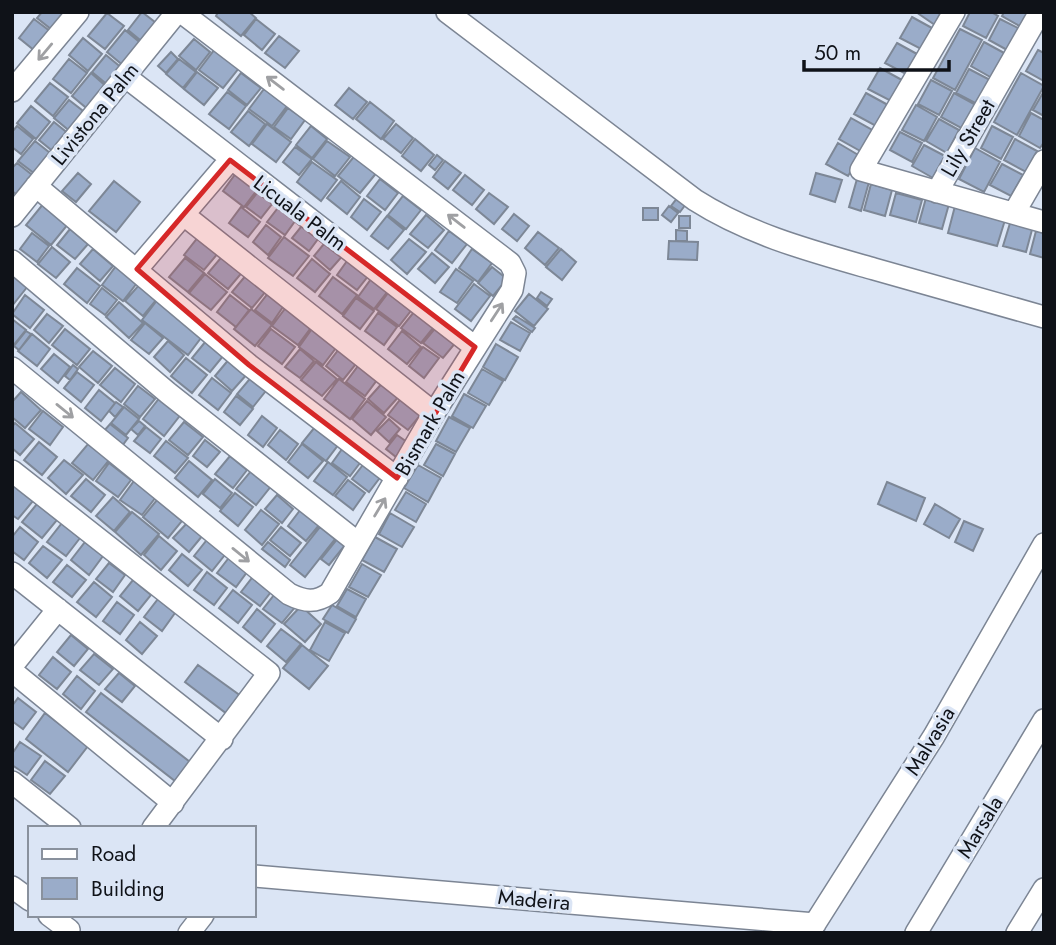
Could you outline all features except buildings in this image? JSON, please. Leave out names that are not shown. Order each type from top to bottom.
[{"type":"street","points":[[12,91],[78,12]]},
{"type":"street","name":"Livistona Palm","points":[[12,216],[179,12]]},
{"type":"street","name":"Bismark Palm","points":[[12,368],[289,594],[299,599],[314,601],[330,593],[434,413],[512,290],[515,273],[510,263],[179,12]]},
{"type":"street","points":[[447,12],[718,215],[746,229],[801,248],[1044,317]]},
{"type":"street","points":[[954,12],[861,170],[1044,222]]},
{"type":"street","name":"Lily Street","points":[[937,192],[1040,12]]},
{"type":"street","name":"Licuala Palm","points":[[126,77],[475,347]]},
{"type":"street","points":[[137,269],[230,160]]},
{"type":"street","points":[[1014,213],[1044,161]]},
{"type":"street","points":[[36,186],[249,365],[397,478]]},
{"type":"street","points":[[184,215],[434,413]]},
{"type":"street","points":[[12,261],[168,393],[358,543]]},
{"type":"street","points":[[12,471],[269,674],[155,826]]},
{"type":"street","name":"Malvasia","points":[[812,928],[934,736],[1044,544]]},
{"type":"street","points":[[12,573],[222,739]]},
{"type":"street","points":[[58,609],[12,669],[173,803]]},
{"type":"street","name":"Marsala","points":[[916,933],[1044,720]]},
{"type":"street","points":[[12,782],[67,826]]},
{"type":"street","name":"Madeira","points":[[256,876],[812,928]]},
{"type":"street","points":[[12,887],[28,899]]},
{"type":"street","points":[[1017,933],[1044,889]]},
{"type":"street","points":[[53,917],[73,926]]},
{"type":"street","points":[[188,933],[201,917]]},
{"type":"highlighted area","points":[[230,160],[475,347],[397,478],[249,365],[137,269]]}]
